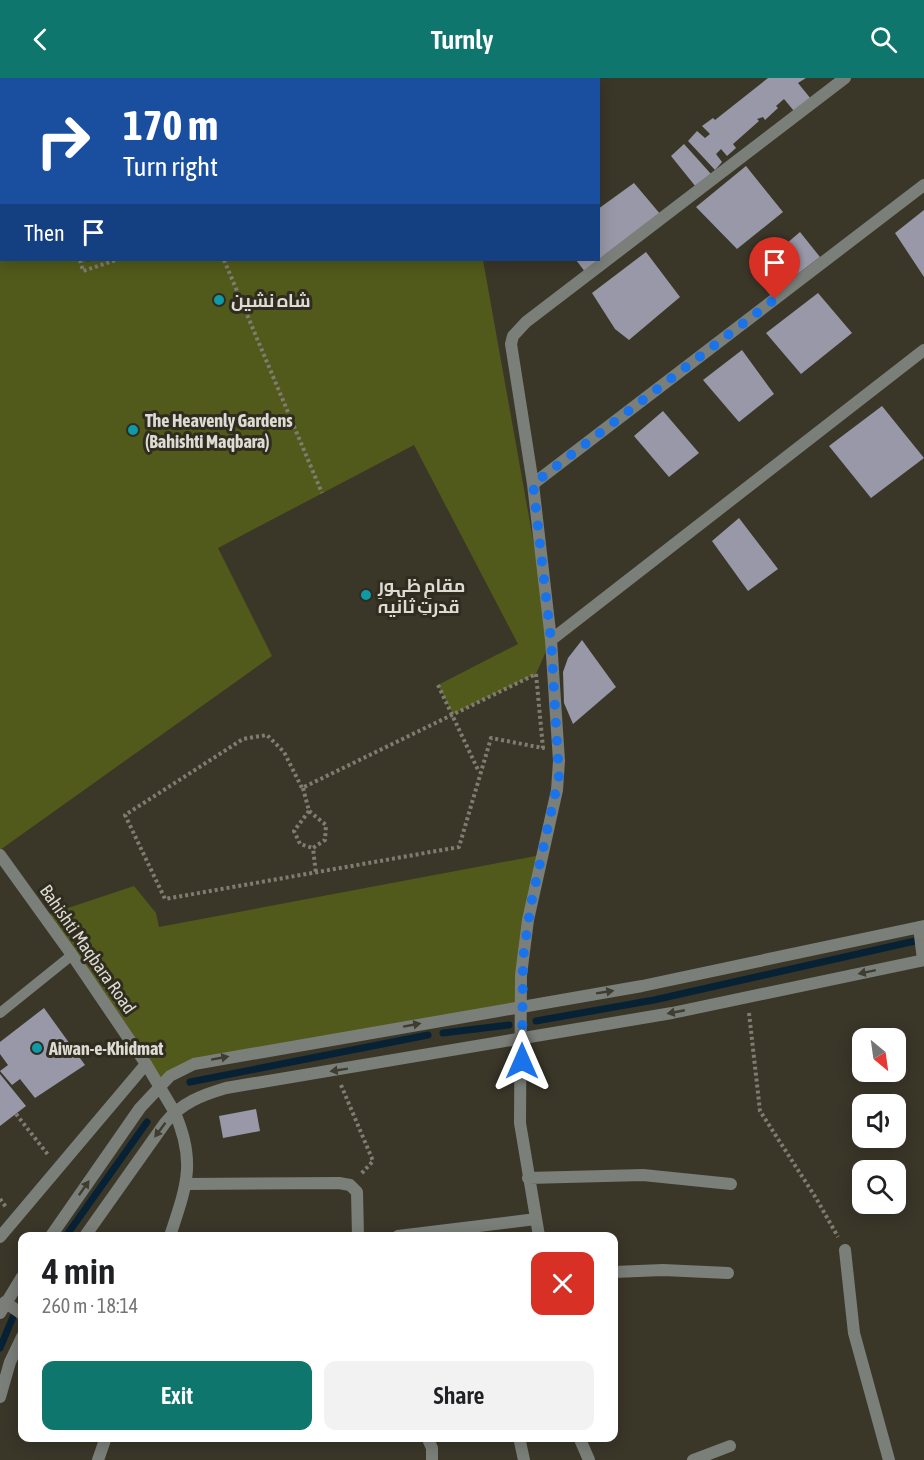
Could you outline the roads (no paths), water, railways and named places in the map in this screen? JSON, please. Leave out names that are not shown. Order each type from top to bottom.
[{"type":"street","points":[[538,1232],[520,1124],[522,966],[528,920],[559,776],[551,640],[533,484],[511,352],[513,336],[526,322],[845,78]]},
{"type":"street","points":[[533,484],[924,185]]},
{"type":"street","points":[[551,640],[924,350]]},
{"type":"street","name":"Bahishti Maqbara Road","points":[[0,855],[72,955],[160,1086],[181,1128],[188,1178]]},
{"type":"street","points":[[54,1232],[125,1130],[160,1086],[182,1069],[210,1060],[642,986],[921,927],[923,960],[748,997],[522,1040],[226,1088],[202,1095],[174,1111],[118,1186],[88,1232]]},
{"type":"street","points":[[0,1237],[146,1064]]},
{"type":"street","points":[[528,1179],[643,1175],[731,1184]]},
{"type":"street","points":[[172,1232],[188,1178],[350,1185],[357,1192],[358,1232]]},
{"type":"street","points":[[430,1232],[536,1219]]},
{"type":"street","points":[[845,1250],[854,1332],[889,1460]]},
{"type":"street","points":[[618,1272],[663,1270],[728,1273]]},
{"type":"street","points":[[18,1284],[3,1308],[18,1313]]},
{"type":"street","points":[[0,1397],[10,1362],[18,1345]]},
{"type":"street","points":[[98,1460],[104,1442]]},
{"type":"street","points":[[429,1442],[432,1460]]},
{"type":"street","points":[[520,1442],[524,1460]]},
{"type":"street","points":[[581,1442],[589,1460]]},
{"type":"street","points":[[693,1460],[730,1446]]},
{"type":"lane","points":[[0,1013],[72,955]]},
{"type":"waterway","points":[[536,1021],[654,1000],[915,941]]},
{"type":"waterway","points":[[443,1033],[509,1025]]},
{"type":"waterway","points":[[190,1082],[428,1035]]},
{"type":"waterway","points":[[69,1232],[147,1122]]},
{"type":"waterway","points":[[0,1348],[13,1317]]},
{"type":"place","name":"شاہ نشین","points":[[219,300]]},
{"type":"place","name":"The Heavenly Gardens (Bahishti Maqbara)","points":[[133,430]]},
{"type":"place","name":"مقامِ ظہورِ قدرتِ ثانیہ","points":[[366,595]]},
{"type":"place","name":"Aiwan-e-Khidmat","points":[[37,1048]]}]
